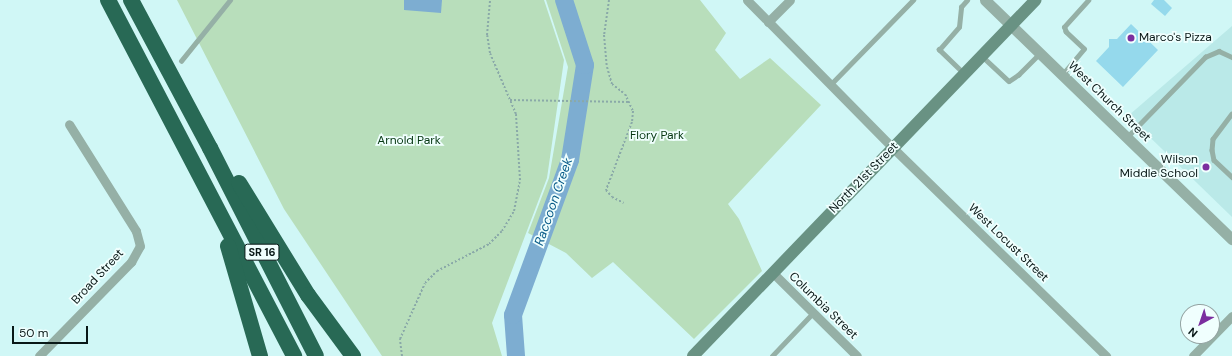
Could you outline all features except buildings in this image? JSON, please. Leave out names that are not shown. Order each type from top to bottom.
[{"type":"highway","name":"SR 16","points":[[108,0],[294,356]]},
{"type":"highway","name":"SR 16","points":[[131,0],[210,148],[316,356]]},
{"type":"highway","points":[[210,148],[233,173],[277,249],[353,356]]},
{"type":"highway","points":[[203,184],[209,210],[228,248],[260,356]]},
{"type":"main road","name":"North 21st Street","points":[[693,356],[1035,0]]},
{"type":"street","name":"West Locust Street","points":[[746,0],[893,148],[1106,356]]},
{"type":"street","points":[[768,22],[790,0]]},
{"type":"street","name":"West Church Street","points":[[989,1],[1011,26],[1232,239]]},
{"type":"street","name":"Broad Street","points":[[39,356],[131,262],[140,246],[136,231],[69,124]]},
{"type":"street","name":"Columbia Street","points":[[773,273],[812,314],[857,356]]},
{"type":"street","points":[[1193,356],[1232,316]]},
{"type":"lane","points":[[181,61],[230,0]]},
{"type":"lane","points":[[830,85],[913,0]]},
{"type":"lane","points":[[964,74],[938,50],[959,26],[961,7],[967,0]]},
{"type":"lane","points":[[1062,74],[1084,49],[1066,32],[1064,27],[1088,0]]},
{"type":"lane","points":[[1127,138],[1205,57],[1218,51],[1232,57]]},
{"type":"lane","points":[[982,56],[1009,81],[1018,76],[1040,53]]},
{"type":"lane","points":[[1232,114],[1214,139],[1212,150],[1214,160],[1232,177]]},
{"type":"lane","points":[[772,356],[812,314]]},
{"type":"path","points":[[402,356],[400,339],[425,283],[437,271],[489,244],[502,231],[514,211],[520,180],[516,114],[490,53],[487,35],[490,0]]},
{"type":"path","points":[[609,0],[604,35],[607,67],[612,84],[630,102],[632,122],[606,190],[612,197],[624,203]]},
{"type":"path","points":[[510,100],[630,102]]},
{"type":"shaded area","points":[[404,0],[442,0],[441,13],[404,10]]},
{"type":"shaded area","name":"Wilson Middle School","points":[[1232,26],[1232,217],[1128,116]]},
{"type":"green space","name":"Arnold Park","points":[[177,0],[544,0],[564,60],[547,178],[492,323],[502,356],[382,356],[284,209]]},
{"type":"green space","name":"Flory Park","points":[[546,0],[700,0],[726,33],[715,50],[740,79],[770,58],[821,105],[728,204],[739,219],[762,271],[694,339],[613,262],[592,278],[566,253],[528,233],[549,178],[568,67]]},
{"type":"waterway","name":"Raccoon Creek","points":[[516,356],[513,315],[570,160],[585,65],[564,0]]},
{"type":"place","name":"Marco's Pizza","points":[[1131,38]]},
{"type":"place","name":"Wilson Middle School","points":[[1206,167]]}]
